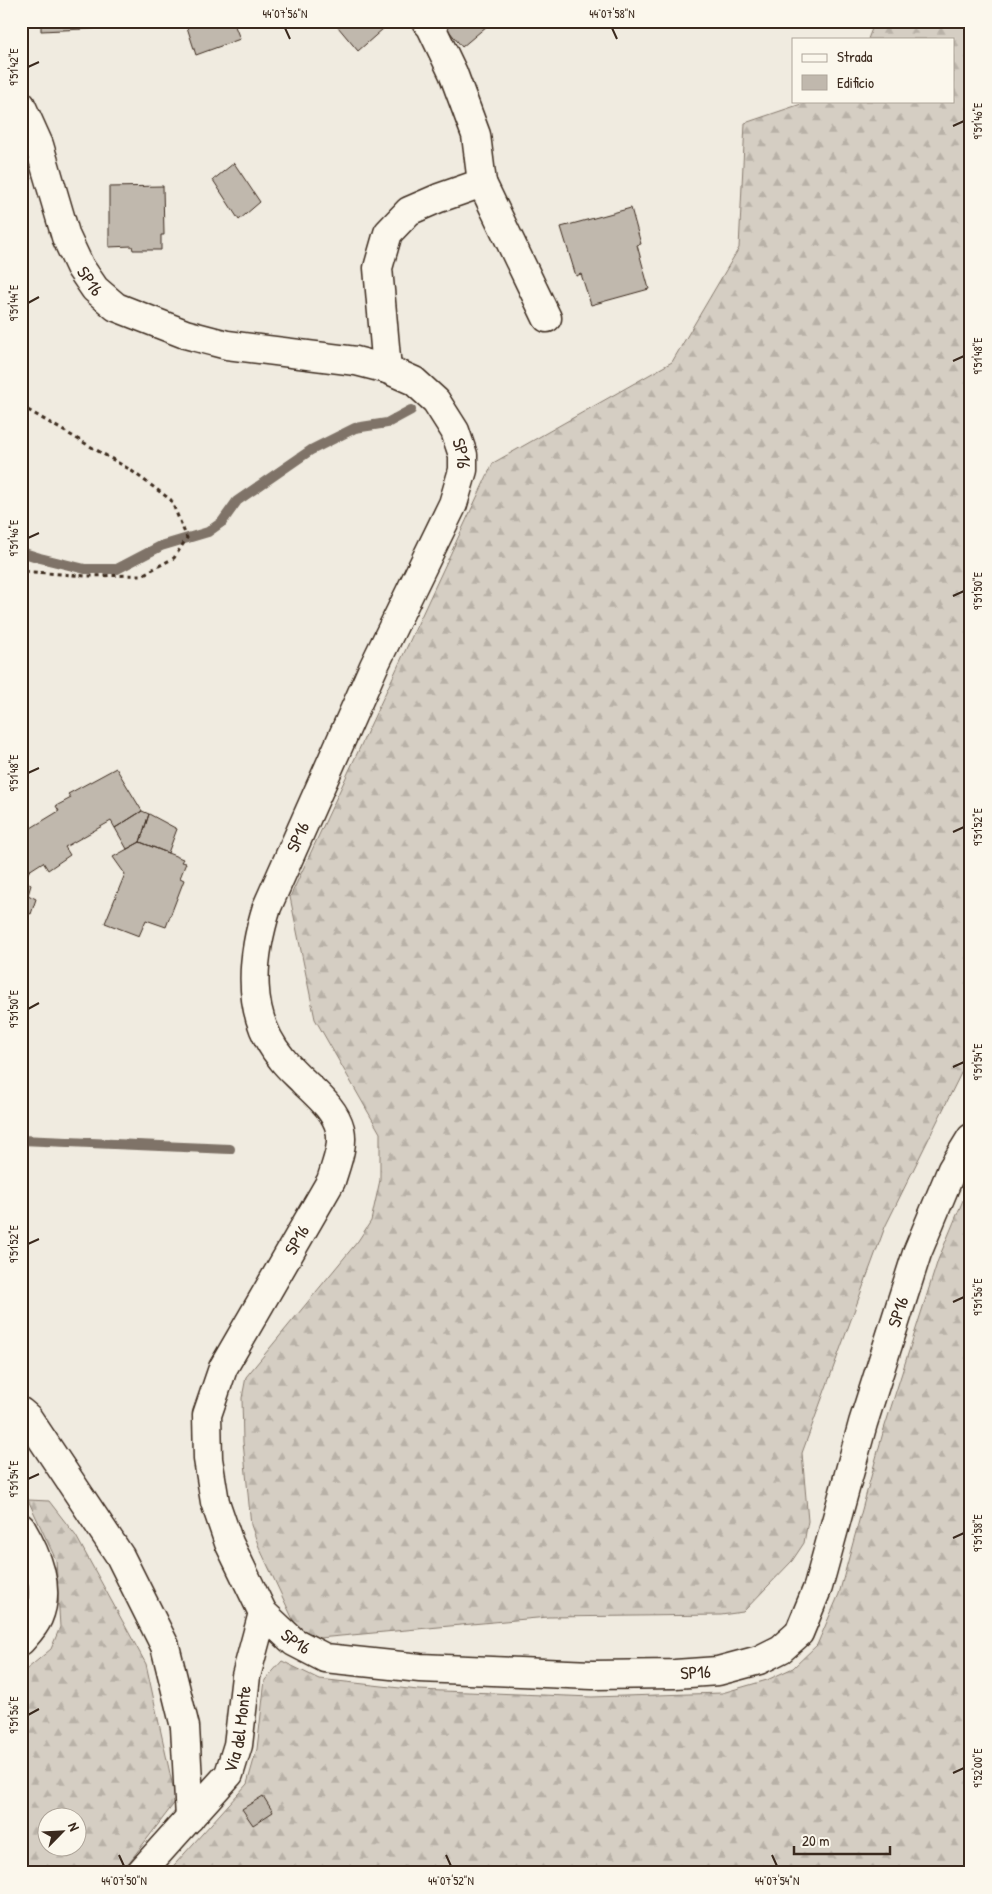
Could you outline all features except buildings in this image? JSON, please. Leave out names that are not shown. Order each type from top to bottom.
[{"type":"street","points":[[426,21],[431,27],[453,73],[476,135],[482,183],[547,318]]},
{"type":"street","name":"SP16","points":[[21,105],[39,145],[66,237],[80,267],[95,289],[116,307],[185,334],[227,345],[356,361],[387,369],[414,381],[436,401],[455,431],[463,455],[463,470],[453,504],[374,666],[267,907],[258,936],[254,970],[255,1005],[263,1028],[281,1058],[330,1108],[340,1128],[340,1149],[331,1180],[223,1368],[207,1415],[208,1459],[215,1502],[229,1543],[263,1613],[294,1642],[325,1658],[420,1668],[592,1675],[675,1674],[718,1671],[759,1660],[781,1650],[799,1633],[818,1587],[864,1422],[917,1252],[952,1169],[971,1138]]},
{"type":"street","points":[[387,369],[378,268],[388,233],[409,211],[482,183]]},
{"type":"street","points":[[21,1412],[28,1418],[120,1556],[165,1646],[185,1727],[190,1818]]},
{"type":"street","points":[[21,1528],[28,1540],[42,1576],[44,1601],[37,1621],[21,1641]]},
{"type":"street","name":"Via del Monte","points":[[140,1873],[229,1774],[238,1745],[246,1676],[263,1613]]},
{"type":"path","points":[[21,406],[130,469],[171,500],[188,538],[174,558],[142,575],[86,576],[21,571]]},
{"type":"green space","points":[[875,21],[971,21],[971,1053],[885,1227],[802,1453],[808,1521],[804,1543],[792,1561],[743,1612],[721,1615],[548,1617],[319,1638],[296,1626],[259,1547],[251,1525],[243,1442],[242,1398],[246,1377],[358,1241],[371,1221],[380,1180],[380,1133],[315,1019],[290,897],[493,463],[672,362],[739,248],[745,123],[807,102],[954,102],[954,38],[868,38]]},
{"type":"green space","points":[[971,1181],[971,1873],[167,1873],[247,1784],[257,1749],[265,1680],[282,1661],[319,1679],[418,1690],[592,1697],[722,1693],[767,1680],[793,1668],[817,1645],[839,1594],[884,1429],[938,1260]]},
{"type":"green space","points":[[28,1500],[49,1501],[76,1536],[146,1664],[176,1801],[121,1873],[21,1873],[21,1674],[51,1649],[60,1627],[56,1560]]},
{"type":"waterway","points":[[21,552],[85,569],[117,569],[161,546],[208,532],[222,522],[237,501],[311,450],[355,428],[387,423],[411,410]]},
{"type":"waterway","points":[[21,1140],[230,1149]]}]
